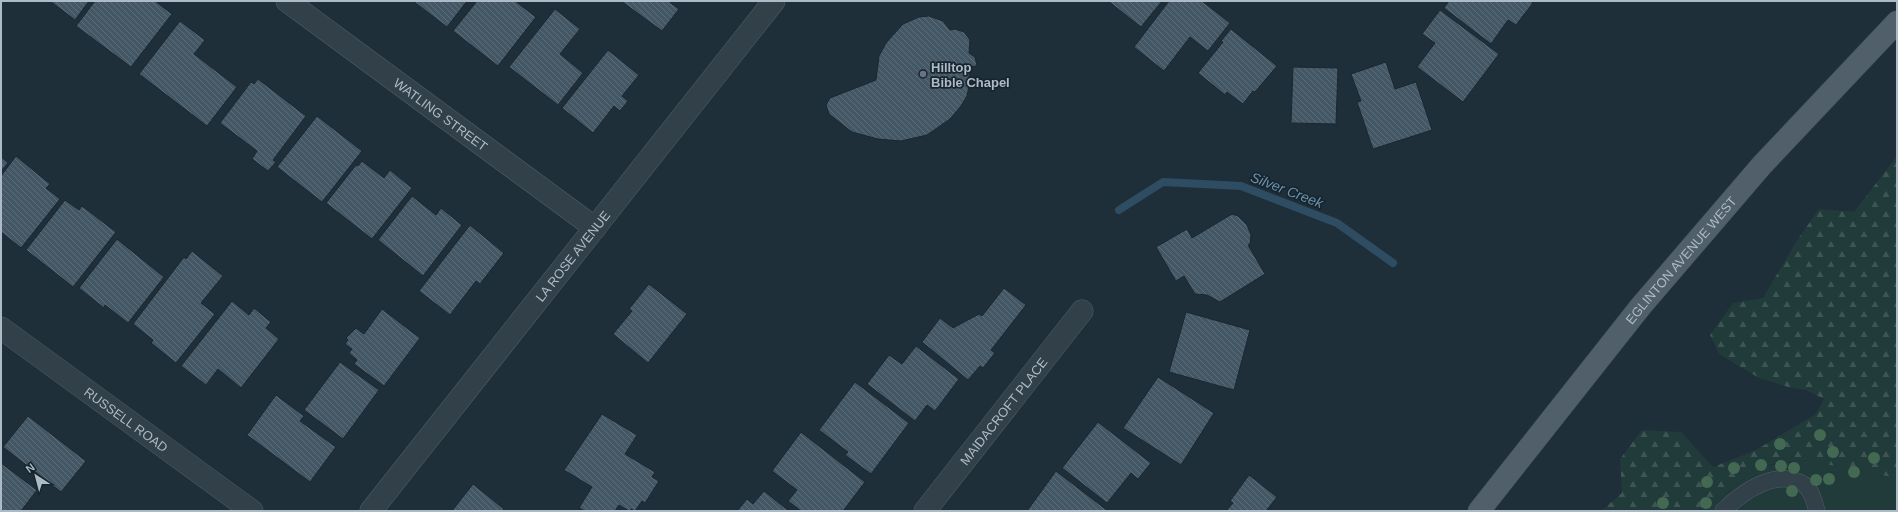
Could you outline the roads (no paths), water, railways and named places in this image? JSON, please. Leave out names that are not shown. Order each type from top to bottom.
[{"type":"main road","name":"EGLINTON AVENUE WEST","points":[[1479,511],[1646,300],[1762,165],[1897,22]]},
{"type":"street","name":"WATLING STREET","points":[[287,1],[595,228]]},
{"type":"street","name":"LA ROSE AVENUE","points":[[371,511],[774,1]]},
{"type":"street","name":"MAIDACROFT PLACE","points":[[925,511],[1082,311]]},
{"type":"street","name":"RUSSELL ROAD","points":[[1,328],[252,511]]},
{"type":"lane","points":[[1724,511],[1736,498],[1752,488],[1780,479],[1804,484],[1812,494],[1817,511]]},
{"type":"waterway","name":"Silver Creek","points":[[1119,210],[1163,182],[1241,186],[1337,223],[1393,263]]},
{"type":"place","name":"Hilltop Bible Chapel","points":[[923,74]]}]
